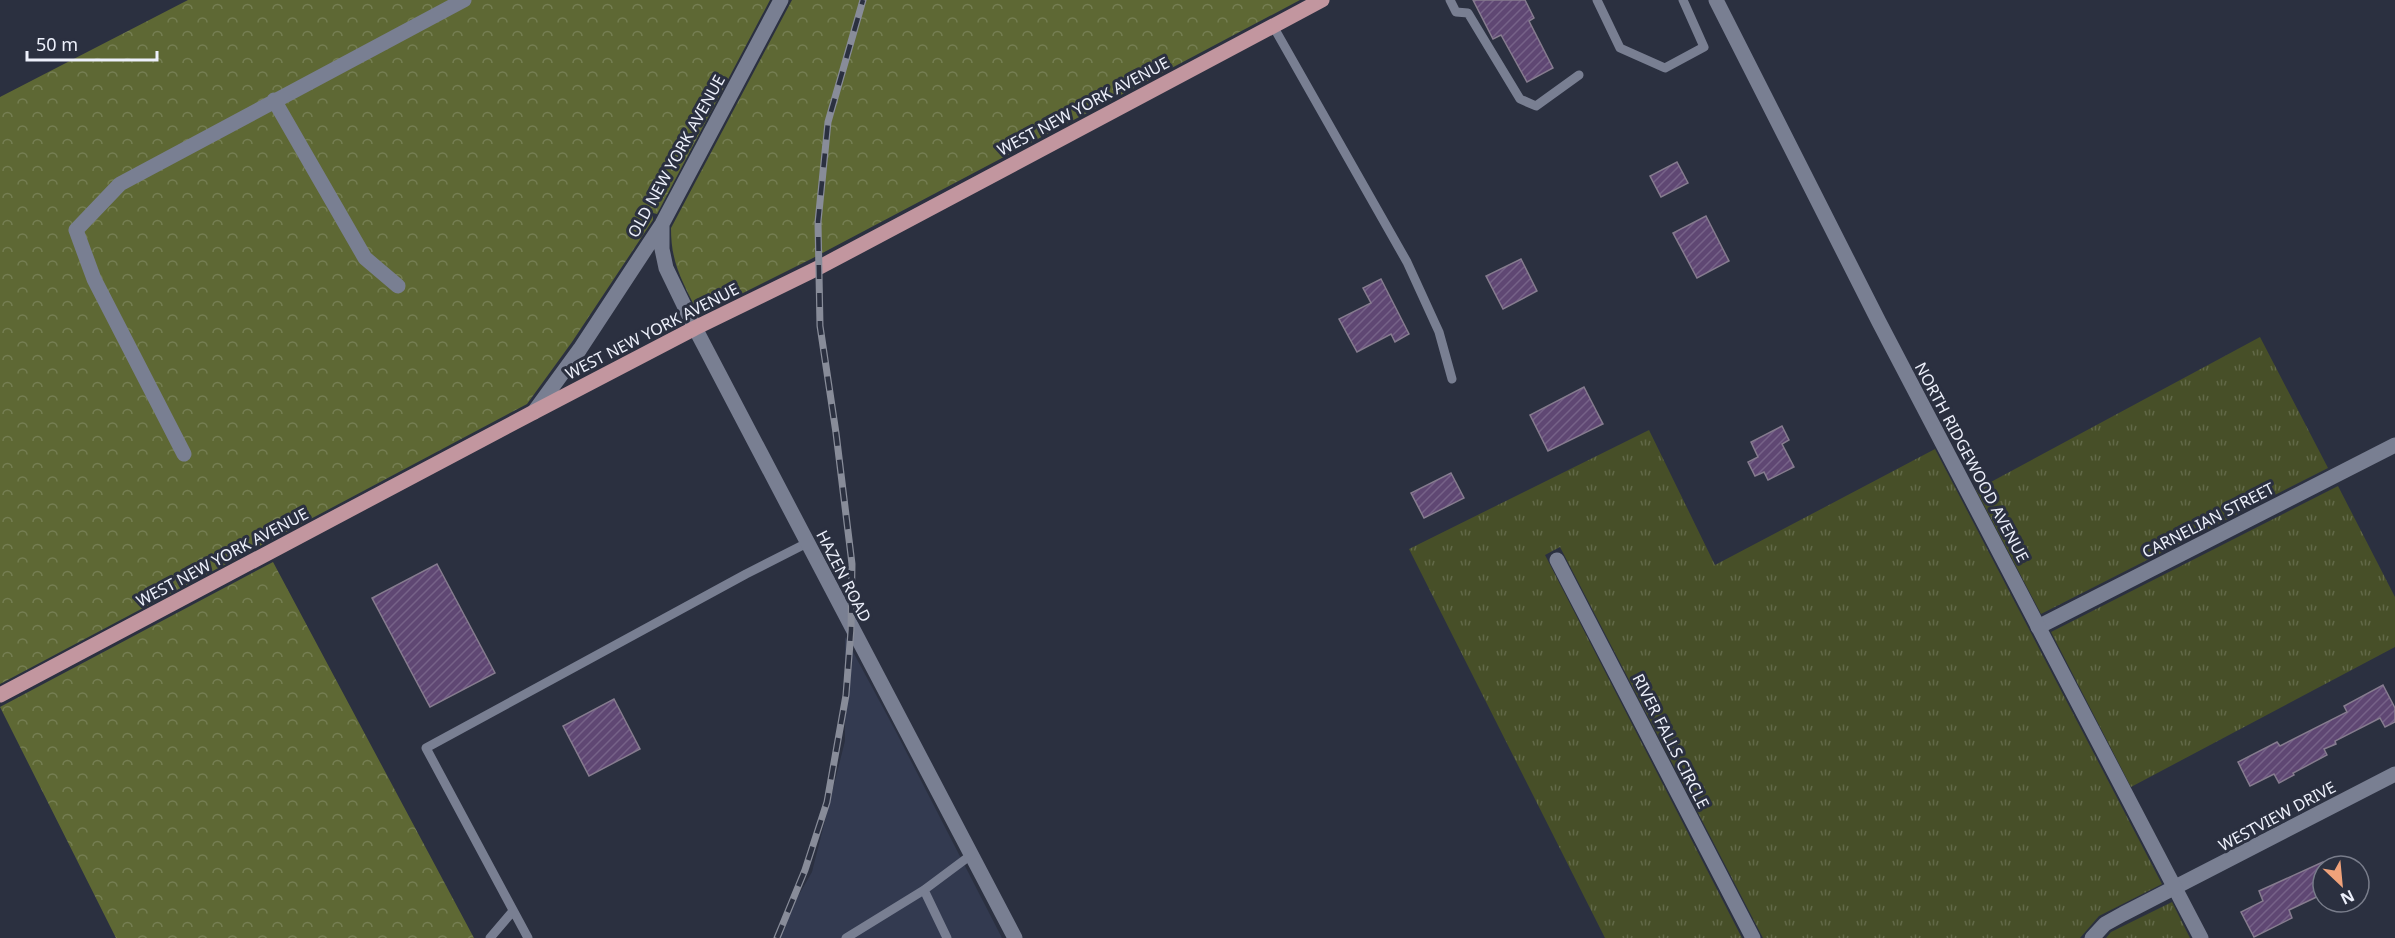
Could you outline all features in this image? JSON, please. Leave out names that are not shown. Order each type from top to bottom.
[{"type":"main road","name":"WEST NEW YORK AVENUE","points":[[0,696],[534,412],[695,328],[818,268],[1322,0]]},
{"type":"street","points":[[184,454],[94,279],[76,230],[120,184],[464,0]]},
{"type":"street","name":"OLD NEW YORK AVENUE","points":[[534,412],[580,349],[662,224],[781,0]]},
{"type":"street","name":"NORTH RIDGEWOOD AVENUE","points":[[1716,0],[1879,322],[2200,938]]},
{"type":"street","points":[[274,100],[365,258],[399,286]]},
{"type":"street","name":"HAZEN ROAD","points":[[662,224],[662,249],[666,268],[695,328],[1014,938]]},
{"type":"street","name":"CARNELIAN STREET","points":[[2038,627],[2395,445]]},
{"type":"street","name":"RIVER FALLS CIRCLE","points":[[1557,560],[1753,938]]},
{"type":"street","name":"WESTVIEW DRIVE","points":[[2092,938],[2105,924],[2395,774]]},
{"type":"lane","points":[[1450,0],[1456,12],[1468,13],[1520,99],[1536,106],[1579,75]]},
{"type":"lane","points":[[1597,0],[1620,48],[1665,68],[1704,46],[1683,0]]},
{"type":"lane","points":[[1273,26],[1407,262],[1439,332],[1452,379]]},
{"type":"lane","points":[[528,938],[426,748],[807,543]]},
{"type":"lane","points":[[846,938],[924,890],[971,855]]},
{"type":"lane","points":[[924,890],[948,938]]},
{"type":"lane","points":[[490,938],[513,910]]},
{"type":"shaded area","points":[[845,637],[1002,938],[774,938],[812,872],[845,741]]},
{"type":"green space","points":[[188,0],[770,0],[657,214],[653,213],[653,220],[572,342],[527,404],[0,684],[0,97]]},
{"type":"green space","points":[[792,0],[1300,0],[813,258],[699,315],[676,263],[671,228]]},
{"type":"green space","points":[[2260,337],[2328,468],[2041,614],[1976,490]]},
{"type":"green space","points":[[1649,430],[1715,565],[1935,449],[2162,884],[2099,916],[2080,938],[1763,938],[1560,547],[1545,555],[1742,938],[1605,938],[1409,549]]},
{"type":"green space","points":[[2338,486],[2395,597],[2395,647],[2131,787],[2051,632]]},
{"type":"green space","points":[[273,562],[474,938],[116,938],[0,707]]},
{"type":"green space","points":[[2172,902],[2190,938],[2106,938],[2111,932]]},
{"type":"building","points":[[1473,0],[1525,0],[1534,18],[1529,21],[1553,68],[1527,82],[1501,35],[1493,39]]},
{"type":"building","points":[[1677,162],[1688,183],[1661,197],[1650,176]]},
{"type":"building","points":[[1706,216],[1729,261],[1697,278],[1673,233]]},
{"type":"building","points":[[1521,259],[1537,291],[1503,309],[1486,276]]},
{"type":"building","points":[[1381,279],[1409,334],[1395,342],[1391,334],[1357,352],[1339,319],[1371,303],[1363,288]]},
{"type":"building","points":[[1584,387],[1603,424],[1548,451],[1530,415]]},
{"type":"building","points":[[1782,426],[1789,440],[1782,444],[1794,467],[1768,480],[1764,472],[1755,476],[1748,462],[1758,457],[1751,442]]},
{"type":"building","points":[[1451,473],[1464,498],[1424,518],[1411,493]]},
{"type":"building","points":[[437,564],[495,673],[430,707],[372,598]]},
{"type":"building","points":[[2383,685],[2395,708],[2395,722],[2385,727],[2380,718],[2335,741],[2336,744],[2324,749],[2327,755],[2279,783],[2274,774],[2250,786],[2238,762],[2277,742],[2280,746],[2347,712],[2344,706]]},
{"type":"building","points":[[614,699],[640,749],[589,776],[563,726]]},
{"type":"building","points":[[2311,867],[2311,900],[2289,910],[2292,918],[2254,937],[2241,912],[2263,901],[2259,891]]},
{"type":"railway","points":[[777,938],[805,870],[827,802],[846,695],[851,630],[852,564],[820,326],[818,222],[828,122],[863,0]]}]
